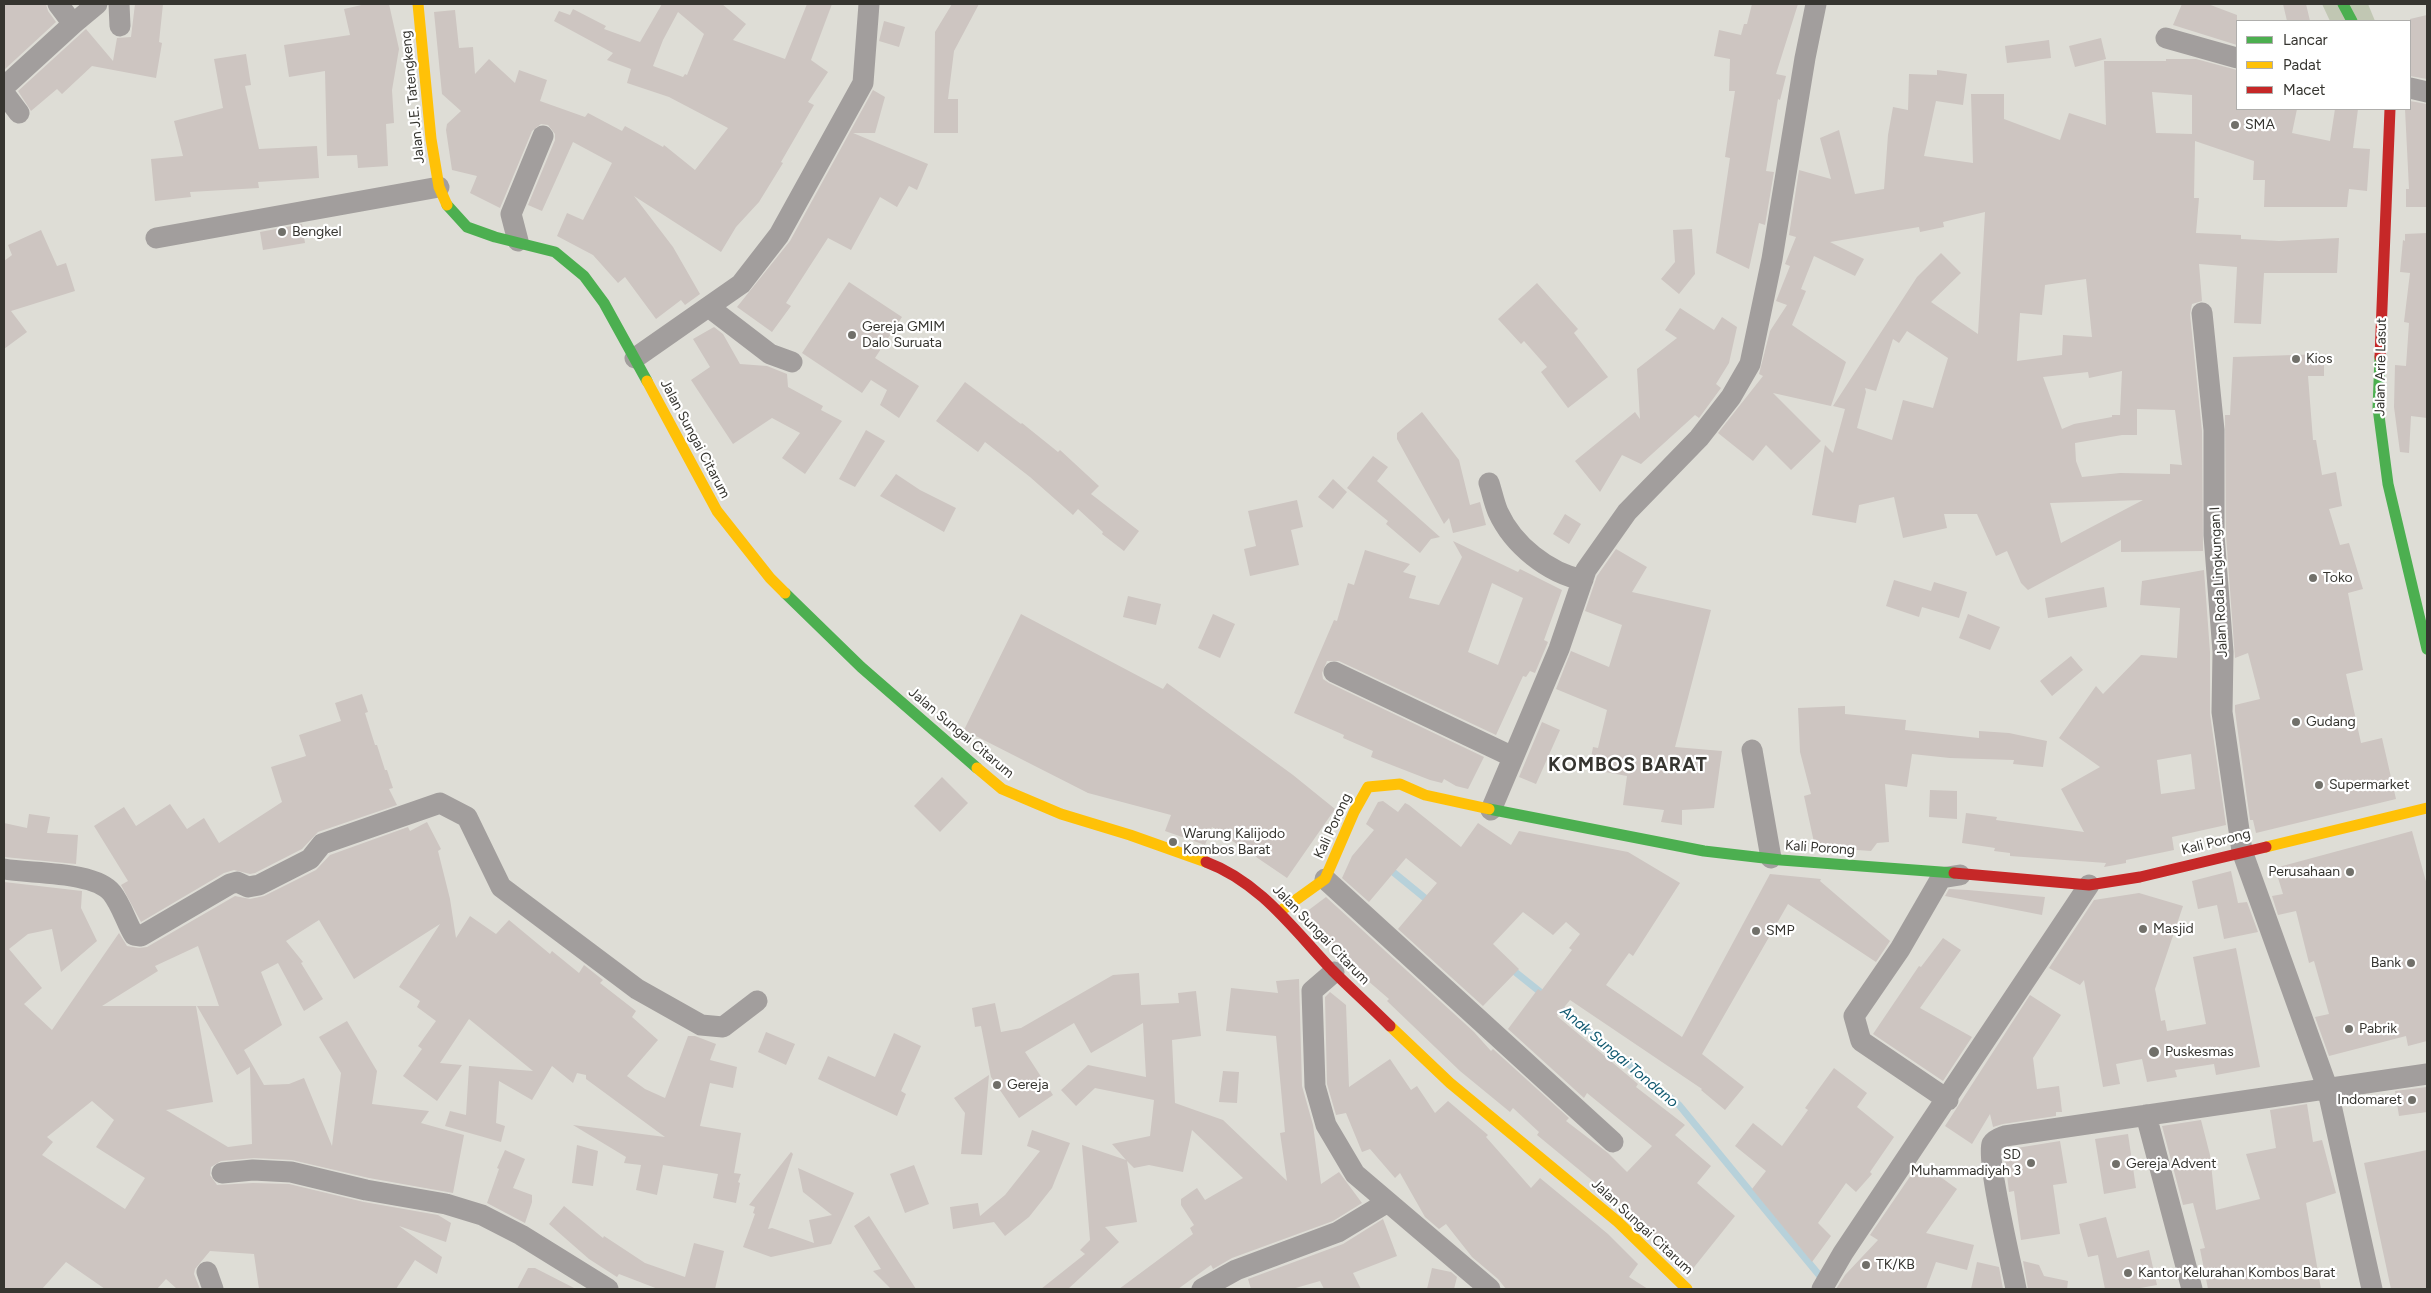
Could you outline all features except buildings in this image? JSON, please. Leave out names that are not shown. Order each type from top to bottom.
[{"type":"street","points":[[58,4],[73,24]]},
{"type":"street","points":[[4,87],[97,4]]},
{"type":"street","points":[[119,4],[120,26]]},
{"type":"street","name":"Jalan J.E. Tatengkeng","points":[[418,4],[431,139],[439,188]]},
{"type":"street","points":[[636,358],[710,308],[741,284],[779,235],[862,83],[869,4]]},
{"type":"street","points":[[1490,810],[1559,650],[1586,570],[1627,512],[1698,438],[1731,397],[1750,364],[1772,259],[1805,58],[1816,4]]},
{"type":"street","points":[[2343,4],[2351,20]]},
{"type":"street","points":[[2166,38],[2236,58]]},
{"type":"street","points":[[2411,88],[2427,92]]},
{"type":"street","points":[[4,93],[19,113]]},
{"type":"street","name":"Jalan Arie Lasut","points":[[2390,110],[2378,408],[2388,484],[2427,650]]},
{"type":"street","points":[[518,241],[511,214],[543,136]]},
{"type":"street","points":[[156,238],[439,188]]},
{"type":"street","name":"Jalan Sungai Citarum","points":[[439,188],[447,206],[467,227],[495,238],[518,241],[555,252],[584,276],[604,304],[636,358],[717,511],[770,578],[861,667],[1002,789],[1061,814],[1130,835],[1222,868],[1262,895],[1334,972],[1450,1083],[1618,1222],[1687,1289]]},
{"type":"street","points":[[710,308],[770,354],[792,362]]},
{"type":"street","name":"Jalan Roda Lingkungan I","points":[[2202,313],[2214,430],[2214,535],[2223,652],[2222,712],[2242,851],[2327,1088],[2372,1289]]},
{"type":"street","points":[[1489,483],[1499,513],[1530,554],[1567,577],[1583,580]]},
{"type":"street","points":[[1334,672],[1513,757]]},
{"type":"street","points":[[1752,750],[1771,858]]},
{"type":"street","name":"Kali Porong","points":[[1279,912],[1325,879],[1354,812],[1368,787],[1400,784],[1420,794],[1490,810],[1704,851],[2089,885],[2140,877],[2427,808]]},
{"type":"street","points":[[4,869],[64,876],[104,884],[113,894],[134,935],[141,936],[230,884],[237,882],[248,887],[259,885],[310,859],[322,844],[440,803],[467,817],[501,887],[637,989],[701,1025],[723,1027],[757,1001]]},
{"type":"street","points":[[1948,1100],[1861,1041],[1854,1016],[1900,949],[1941,878],[1969,874]]},
{"type":"street","points":[[1325,879],[1613,1142]]},
{"type":"street","points":[[1822,1289],[2089,885]]},
{"type":"street","points":[[1334,972],[1312,991],[1315,1086],[1326,1125],[1355,1174],[1386,1203],[1490,1289]]},
{"type":"street","points":[[2016,1289],[1993,1174],[1991,1146],[1995,1140],[2005,1136],[2427,1074]]},
{"type":"street","points":[[2146,1115],[2192,1289]]},
{"type":"street","points":[[222,1173],[253,1170],[291,1172],[366,1190],[446,1204],[482,1216],[521,1235],[608,1289]]},
{"type":"street","points":[[1202,1289],[1236,1270],[1338,1232],[1386,1203]]},
{"type":"green space","points":[[2322,4],[2368,4],[2375,20],[2330,20]]},
{"type":"waterway","name":"Anak Sungai Tondano","points":[[1387,867],[1431,903]]},
{"type":"waterway","name":"Anak Sungai Tondano","points":[[1509,967],[1544,995]]},
{"type":"waterway","name":"Anak Sungai Tondano","points":[[1556,1005],[1679,1105],[1824,1281]]},
{"type":"traffic: fast","points":[[2343,4],[2351,20]]},
{"type":"traffic: fast","points":[[447,205],[467,227],[495,237],[555,252],[584,276],[604,303],[647,381]]},
{"type":"traffic: fast","points":[[2380,357],[2378,408],[2388,484],[2427,649]]},
{"type":"traffic: fast","points":[[785,593],[861,667],[977,768]]},
{"type":"traffic: fast","points":[[1489,809],[1704,851],[1781,860],[1954,873]]},
{"type":"traffic: slow","points":[[418,4],[431,139],[439,187],[447,205]]},
{"type":"traffic: slow","points":[[647,381],[717,511],[770,578],[785,593]]},
{"type":"traffic: slow","points":[[977,768],[1002,789],[1061,814],[1130,835],[1206,862]]},
{"type":"traffic: slow","points":[[1279,912],[1325,879],[1354,812],[1368,787],[1400,784],[1425,795],[1489,809]]},
{"type":"traffic: slow","points":[[2266,847],[2427,808]]},
{"type":"traffic: slow","points":[[1390,1026],[1450,1083],[1618,1222],[1687,1289]]},
{"type":"traffic: jam","points":[[2380,357],[2390,110]]},
{"type":"traffic: jam","points":[[1954,873],[2089,885],[2140,877],[2266,847]]},
{"type":"traffic: jam","points":[[1206,862],[1225,871],[1260,894],[1332,970],[1390,1026]]},
{"type":"place","name":"SMA","points":[[2235,125]]},
{"type":"place","name":"Bengkel","points":[[282,232]]},
{"type":"place","name":"Gereja GMIM Dalo Suruata","points":[[852,335]]},
{"type":"place","name":"Kios","points":[[2296,359]]},
{"type":"place","name":"Toko","points":[[2313,578]]},
{"type":"place","name":"Gudang","points":[[2296,722]]},
{"type":"place","name":"Supermarket","points":[[2319,785]]},
{"type":"place","name":"Warung Kalijodo Kombos Barat","points":[[1173,842]]},
{"type":"place","name":"Perusahaan","points":[[2350,872]]},
{"type":"place","name":"Masjid","points":[[2143,929]]},
{"type":"place","name":"SMP","points":[[1756,931]]},
{"type":"place","name":"Bank","points":[[2411,963]]},
{"type":"place","name":"Pabrik","points":[[2349,1029]]},
{"type":"place","name":"Puskesmas","points":[[2154,1052]]},
{"type":"place","name":"Gereja","points":[[997,1085]]},
{"type":"place","name":"Indomaret","points":[[2412,1100]]},
{"type":"place","name":"SD Muhammadiyah 3","points":[[2031,1163]]},
{"type":"place","name":"Gereja Advent","points":[[2116,1164]]},
{"type":"place","name":"TK/KB","points":[[1866,1265]]},
{"type":"place","name":"Kantor Kelurahan Kombos Barat","points":[[2128,1273]]},
{"type":"district","name":"KOMBOS BARAT","points":[[1628,765]]}]
